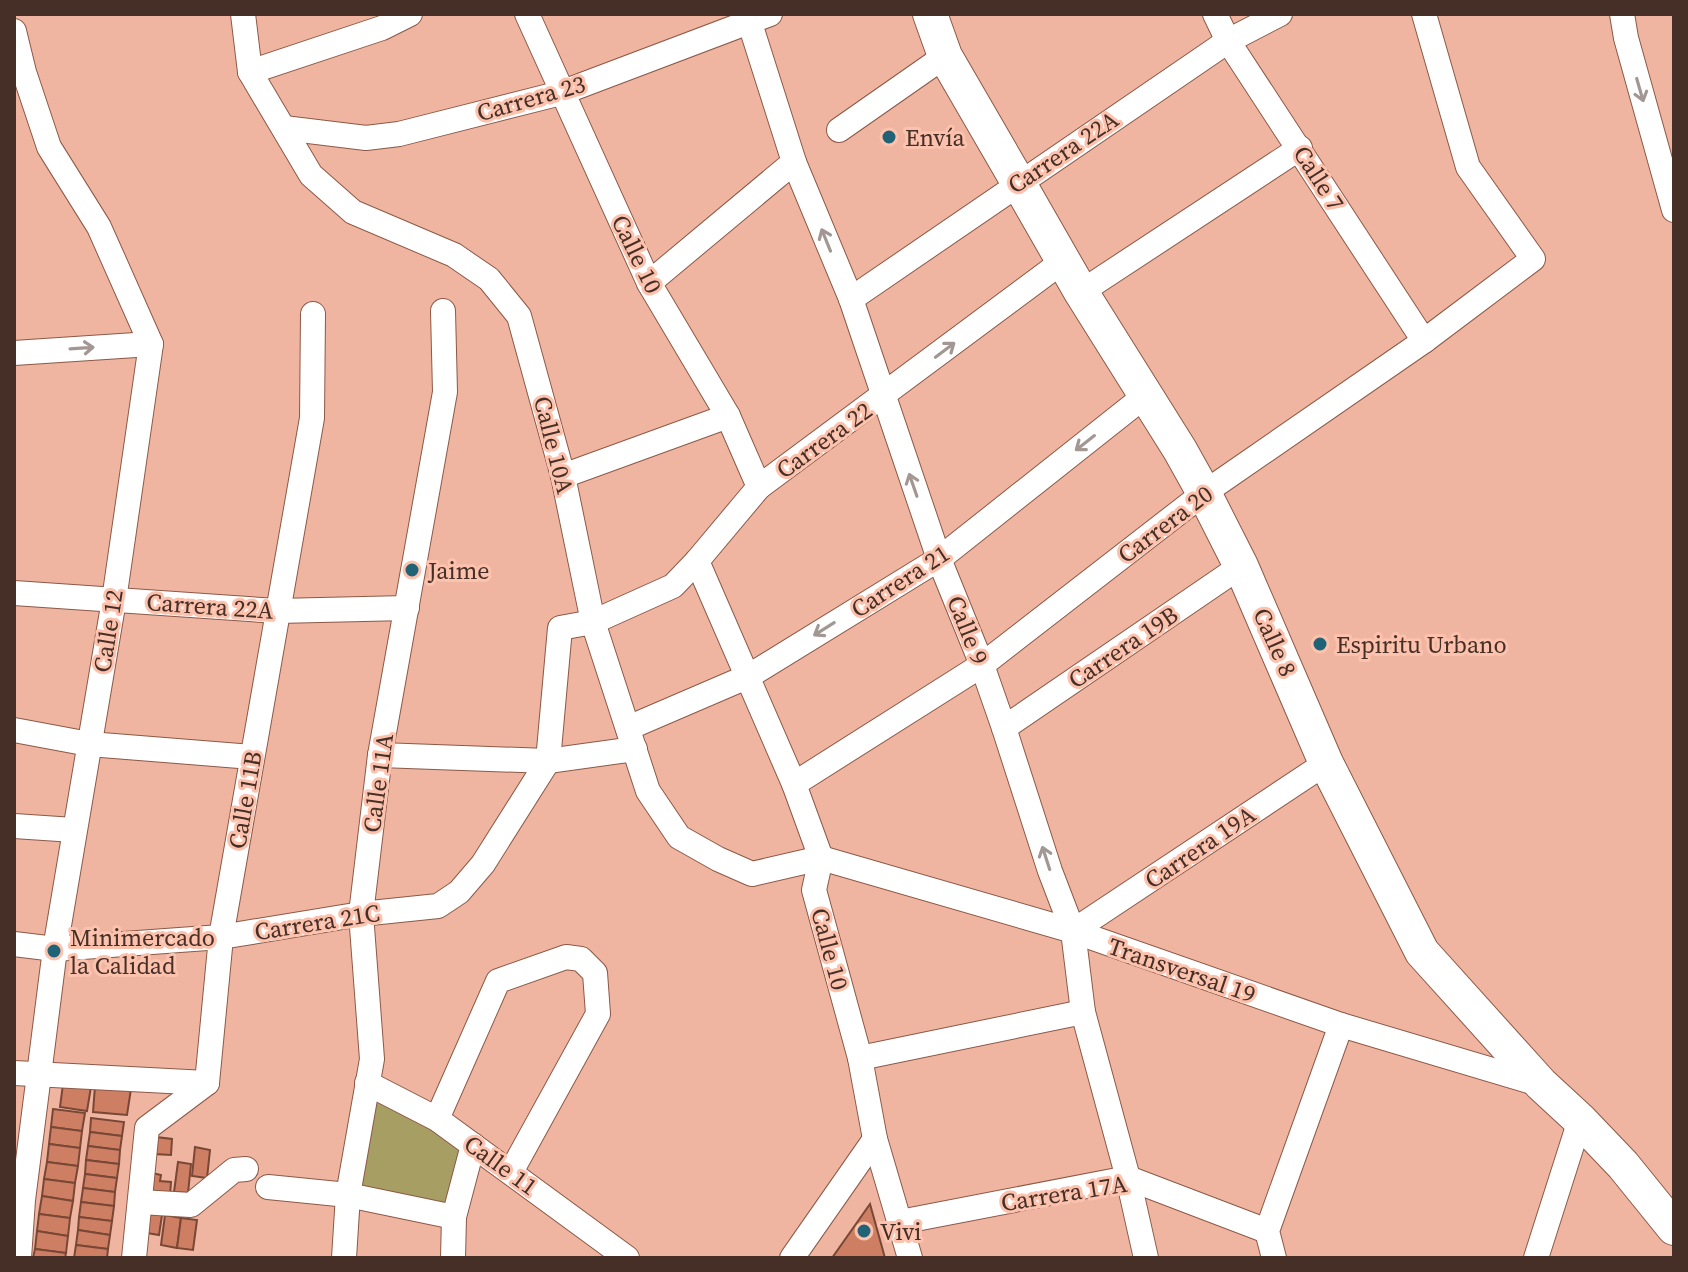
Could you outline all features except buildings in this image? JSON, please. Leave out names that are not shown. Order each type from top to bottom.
[{"type":"street","name":"Calle 10A","points":[[243,14],[250,72],[311,175],[353,212],[454,255],[489,279],[519,316],[563,476],[593,622],[648,791],[679,837],[752,874],[821,858]]},
{"type":"street","points":[[250,72],[382,28],[410,14]]},
{"type":"street","name":"Calle 10","points":[[527,14],[649,283],[728,416],[759,487]]},
{"type":"street","name":"Calle 8","points":[[930,14],[945,56],[1081,292],[1204,493],[1241,566],[1326,763],[1422,952],[1541,1084],[1623,1165],[1674,1228]]},
{"type":"street","name":"Calle 7","points":[[1215,14],[1228,41],[1424,341]]},
{"type":"street","name":"Carrera 22A","points":[[851,299],[1228,41],[1280,14]]},
{"type":"street","name":"Carrera 20","points":[[794,784],[982,665],[1204,493],[1424,341],[1533,259],[1468,167],[1424,14]]},
{"type":"street","points":[[1622,14],[1674,210]]},
{"type":"street","name":"Carrera 23","points":[[284,128],[366,138],[399,134],[561,93],[756,16]]},
{"type":"street","name":"Calle 9","points":[[756,16],[794,162],[851,299],[939,559],[982,665],[1073,931],[1083,1012],[1128,1178],[1146,1258]]},
{"type":"street","points":[[14,31],[49,147],[99,227],[151,344],[14,353]]},
{"type":"street","points":[[839,130],[945,56]]},
{"type":"street","points":[[1081,292],[1300,148]]},
{"type":"street","points":[[649,283],[794,162]]},
{"type":"street","name":"Carrera 22","points":[[593,622],[673,586],[759,487],[1063,261]]},
{"type":"street","name":"Calle 11A","points":[[344,1258],[348,1195],[372,1059],[361,914],[380,755],[445,392],[443,311]]},
{"type":"street","name":"Calle 11B","points":[[207,1083],[221,937],[312,418],[313,314]]},
{"type":"street","name":"Calle 12","points":[[19,1258],[19,1199],[55,949],[114,600],[151,344]]},
{"type":"street","name":"Carrera 21","points":[[632,738],[749,676],[939,559],[1146,395]]},
{"type":"street","points":[[563,476],[728,416]]},
{"type":"street","name":"Calle 10","points":[[697,561],[749,676],[821,858],[814,890],[860,1058],[875,1139],[910,1258]]},
{"type":"street","name":"Carrera 19B","points":[[1004,728],[1241,566]]},
{"type":"street","name":"Carrera 22A","points":[[14,593],[277,611],[407,608]]},
{"type":"street","points":[[548,761],[560,628],[593,622]]},
{"type":"street","points":[[14,730],[89,744],[252,757]]},
{"type":"street","points":[[380,755],[548,761],[632,738]]},
{"type":"street","name":"Carrera 21C","points":[[14,944],[55,949],[221,937],[361,914],[438,906],[459,892],[483,864],[548,761]]},
{"type":"street","name":"Carrera 19A","points":[[1073,931],[1326,763]]},
{"type":"street","points":[[14,826],[74,830]]},
{"type":"street","name":"Transversal 19","points":[[821,858],[1073,931],[1341,1025],[1541,1084]]},
{"type":"street","points":[[437,1119],[498,981],[566,957],[581,959],[595,973],[598,1014],[511,1172]]},
{"type":"street","points":[[860,1058],[1083,1012]]},
{"type":"street","points":[[1274,1258],[1267,1231],[1341,1025]]},
{"type":"street","points":[[14,1073],[207,1083]]},
{"type":"street","points":[[134,1258],[147,1128],[207,1083]]},
{"type":"street","name":"Calle 11","points":[[367,1083],[437,1119],[627,1258]]},
{"type":"street","points":[[1536,1258],[1580,1120]]},
{"type":"street","points":[[792,1258],[875,1139]]},
{"type":"street","points":[[453,1258],[454,1217],[473,1145]]},
{"type":"street","points":[[140,1202],[191,1205],[234,1170],[246,1169]]},
{"type":"street","name":"Carrera 17A","points":[[900,1222],[1128,1178],[1267,1231]]},
{"type":"street","points":[[268,1187],[348,1195],[454,1217]]},
{"type":"shaded area","points":[[367,1083],[473,1145],[454,1217],[348,1195]]},
{"type":"place","name":"Envía","points":[[889,137]]},
{"type":"place","name":"Jaime","points":[[412,570]]},
{"type":"place","name":"Espiritu Urbano","points":[[1320,644]]},
{"type":"place","name":"Minimercado la Calidad","points":[[54,951]]},
{"type":"place","name":"Vivi","points":[[864,1231]]}]
